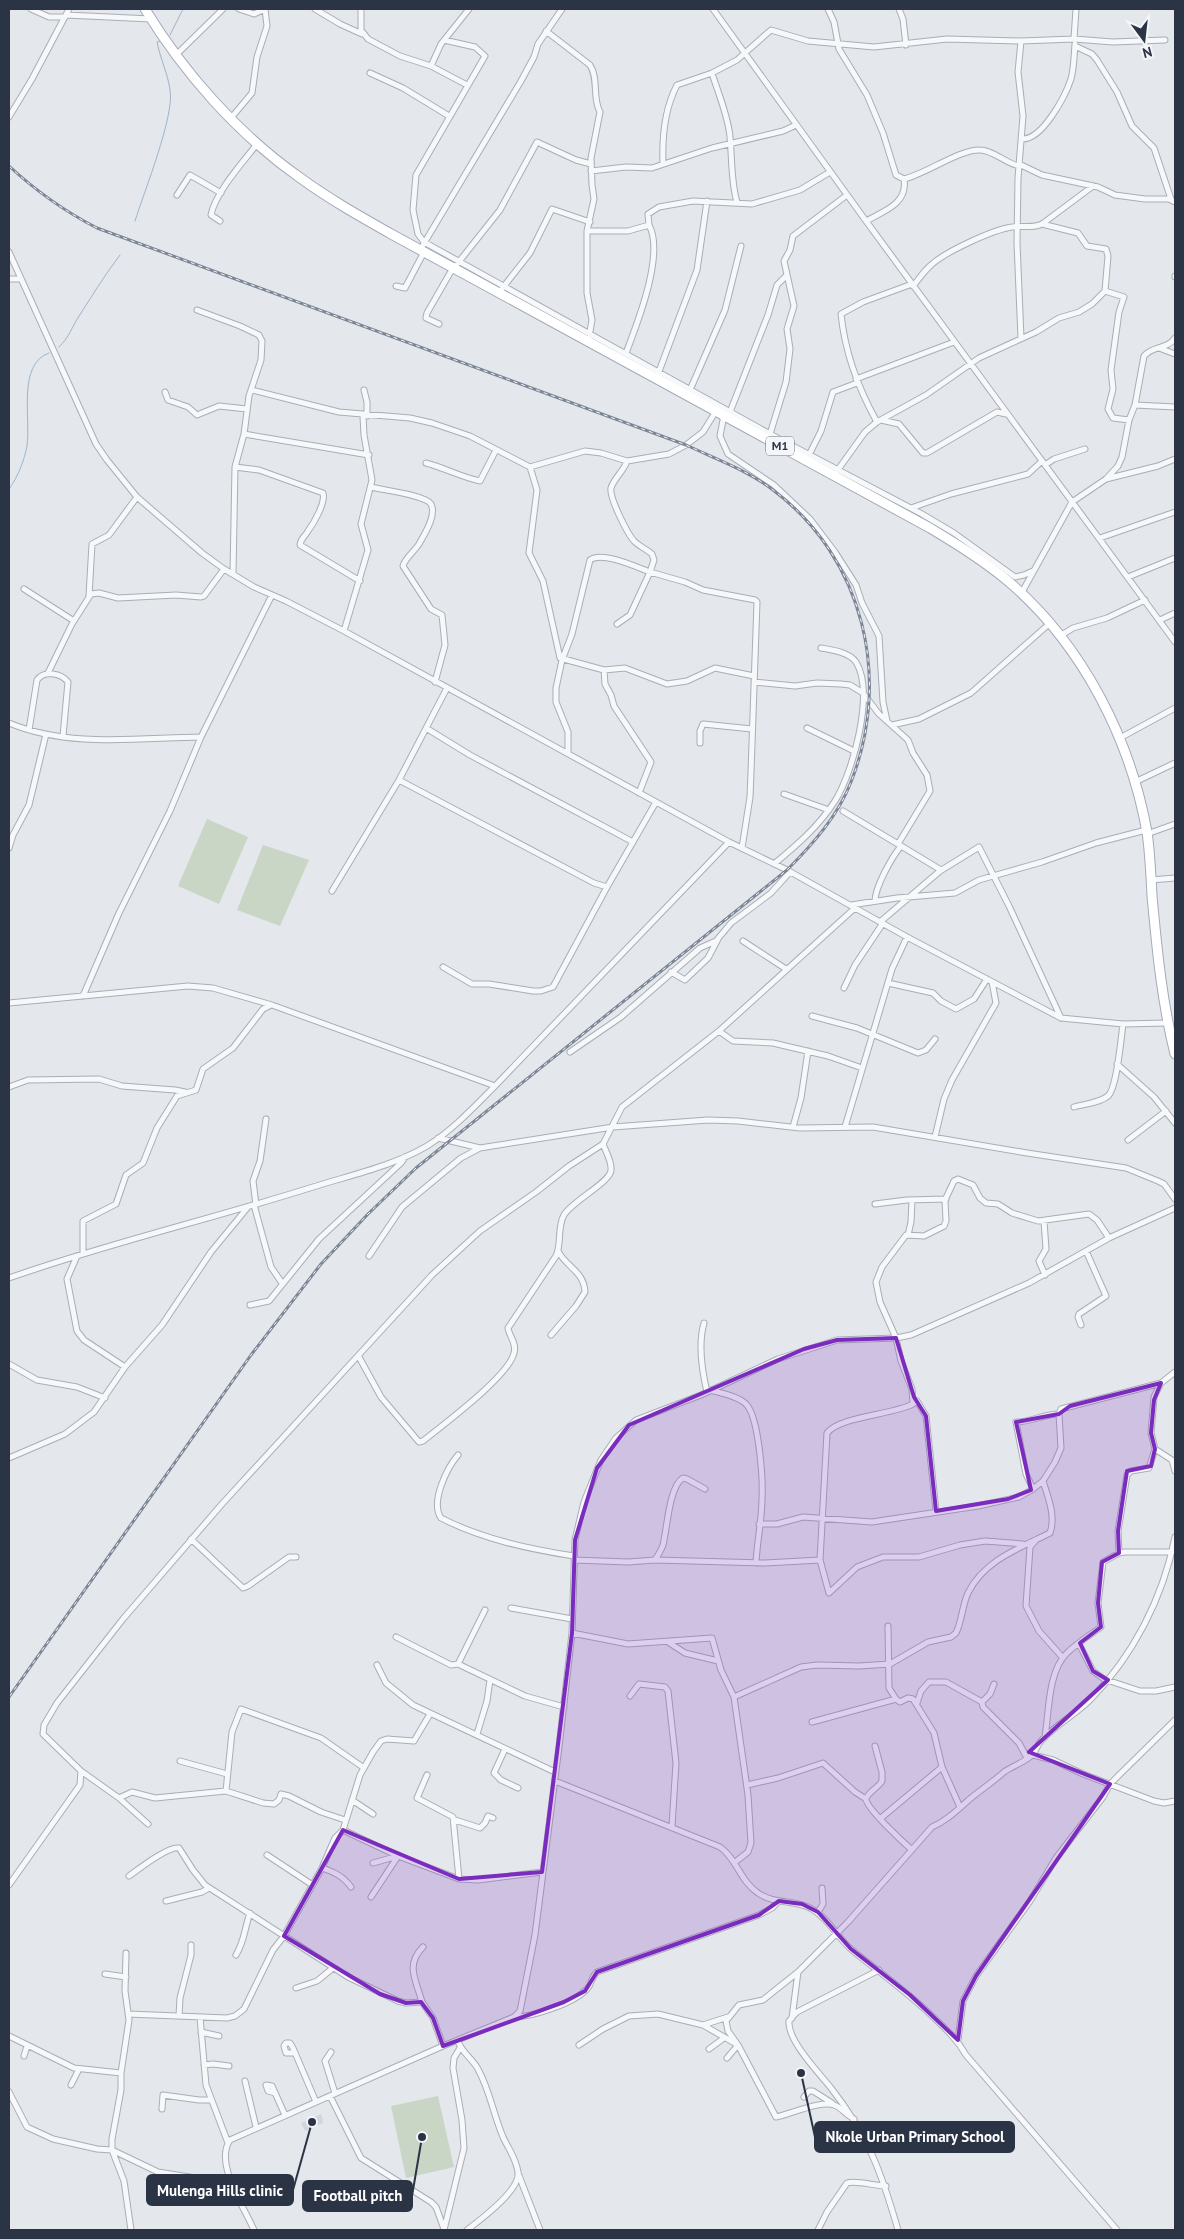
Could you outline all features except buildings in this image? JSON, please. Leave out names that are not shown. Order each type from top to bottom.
[{"type":"main road","name":"M1","points":[[146,9],[176,55],[231,118],[257,144],[335,202],[456,265],[723,413],[836,472],[963,548],[995,570],[1022,594],[1060,636],[1092,682],[1120,738],[1135,782],[1146,832],[1159,973],[1170,1016],[1175,1054]]},
{"type":"street","points":[[31,9],[49,17],[151,19]]},
{"type":"street","points":[[9,117],[32,79],[69,9]]},
{"type":"street","points":[[176,55],[223,9]]},
{"type":"street","points":[[231,118],[252,93],[257,57],[267,26],[265,9],[254,14],[239,9]]},
{"type":"street","points":[[315,9],[324,16],[362,34],[373,43],[400,56],[431,66],[468,85]]},
{"type":"street","points":[[361,9],[362,34]]},
{"type":"street","points":[[431,66],[444,40],[469,9]]},
{"type":"street","points":[[396,286],[405,288],[423,248],[522,81],[546,31],[562,9]]},
{"type":"street","points":[[713,9],[912,285],[1146,600],[1175,642]]},
{"type":"street","points":[[828,9],[834,22],[843,58],[867,95],[883,133],[896,175],[904,179],[922,174],[966,152],[978,149],[1050,177],[1145,200],[1173,200],[1154,148],[1132,126],[1117,92],[1097,60],[1092,54],[1075,46]]},
{"type":"street","points":[[899,9],[903,19],[906,45]]},
{"type":"street","points":[[1022,139],[1028,139],[1036,135],[1064,96],[1073,68],[1076,9]]},
{"type":"street","points":[[662,163],[664,126],[675,87],[679,83],[712,73],[744,54],[771,30],[808,41],[874,47],[947,39],[1021,41],[1075,39],[1112,42],[1165,40]]},
{"type":"street","points":[[546,31],[586,59],[594,70],[597,106],[600,112],[591,164],[594,199],[587,231],[587,293],[592,320],[588,339],[626,353],[658,376],[690,390],[723,413],[770,434],[810,455],[836,472],[911,508],[954,533],[1015,577],[1024,576],[1033,571]]},
{"type":"street","points":[[423,248],[414,219],[415,181],[420,168],[484,57],[484,53],[467,44],[444,40]]},
{"type":"street","points":[[1021,41],[1018,72],[1023,109],[1017,227],[1021,338]]},
{"type":"street","points":[[370,73],[403,88],[449,116]]},
{"type":"street","points":[[712,73],[729,130],[733,166],[733,191],[737,202]]},
{"type":"street","points":[[591,171],[626,167],[649,168],[730,144],[783,131],[796,125]]},
{"type":"street","points":[[439,324],[426,318],[427,313],[456,265],[500,210],[538,142],[576,160],[591,164]]},
{"type":"street","points":[[220,221],[211,215],[221,193],[257,144]]},
{"type":"street","points":[[626,353],[647,292],[653,236],[646,217],[648,214],[660,206],[707,201],[752,204],[800,190],[830,172]]},
{"type":"street","points":[[178,195],[190,176],[221,193]]},
{"type":"street","points":[[866,221],[889,208],[902,197],[906,188],[904,179]]},
{"type":"street","points":[[879,421],[857,381],[846,348],[841,314],[863,302],[912,285],[931,266],[952,252],[1002,230],[1042,224],[1093,186]]},
{"type":"street","points":[[770,434],[782,400],[787,375],[790,349],[788,329],[794,306],[784,261],[790,250],[793,236],[847,195]]},
{"type":"street","points":[[658,376],[697,270],[707,201]]},
{"type":"street","points":[[501,290],[530,253],[552,209],[590,222]]},
{"type":"street","points":[[836,472],[865,432],[879,421],[926,395],[994,350],[1059,318],[1079,312],[1092,304],[1105,291],[1108,256],[1106,249],[1087,246],[1078,233],[1042,224]]},
{"type":"street","points":[[587,231],[628,231],[649,225]]},
{"type":"street","points":[[690,390],[724,310],[741,246]]},
{"type":"street","points":[[9,252],[96,444],[137,497],[202,553],[224,569],[254,587],[344,631],[435,682],[568,752],[729,842],[790,872],[907,937],[1061,1018],[1123,1024],[1170,1016]]},
{"type":"street","points":[[786,276],[778,285],[768,315],[723,413],[720,436],[728,454],[774,485],[810,519],[836,552],[856,585],[862,603],[879,636],[882,689],[887,721]]},
{"type":"street","points":[[9,278],[20,279]]},
{"type":"street","points":[[1105,291],[1124,297],[1111,370],[1113,389],[1108,409],[1113,418],[1129,420]]},
{"type":"street","points":[[197,310],[240,326],[261,338],[261,360],[247,409],[244,434],[235,467],[233,574]]},
{"type":"street","points":[[1022,594],[1072,502],[1106,479],[1120,462],[1129,420],[1135,405],[1144,356],[1157,347],[1163,347],[1172,343],[1175,338]]},
{"type":"street","points":[[810,455],[833,392],[954,342]]},
{"type":"street","points":[[1157,347],[1175,354]]},
{"type":"street","points":[[252,390],[308,406],[365,416],[410,418],[458,430],[530,467],[585,451],[601,453],[627,461],[658,457],[678,451],[703,432],[723,413]]},
{"type":"street","points":[[344,631],[368,550],[361,529],[362,515],[371,487],[369,455],[364,435],[367,402],[364,390]]},
{"type":"street","points":[[165,392],[168,400],[188,407],[197,415],[214,407],[247,409]]},
{"type":"street","points":[[1135,405],[1175,407]]},
{"type":"street","points":[[879,421],[899,424],[922,453],[927,454],[996,412],[1007,414]]},
{"type":"street","points":[[244,434],[369,455]]},
{"type":"street","points":[[911,508],[950,494],[1028,474],[1044,463],[1085,448]]},
{"type":"street","points":[[426,463],[447,469],[465,478],[480,481],[496,450]]},
{"type":"street","points":[[1106,479],[1158,466],[1175,459]]},
{"type":"street","points":[[617,624],[630,615],[654,560],[652,554],[640,546],[629,534],[612,495],[611,488],[627,461]]},
{"type":"street","points":[[235,467],[259,470],[323,493],[324,497],[316,515],[308,532],[302,537],[300,544],[360,581]]},
{"type":"street","points":[[530,467],[537,490],[529,552],[540,573],[551,614],[557,651],[562,660],[604,670],[625,668],[650,679],[672,685],[687,681],[711,669],[721,669],[754,676]]},
{"type":"street","points":[[371,487],[418,497],[431,505],[432,515],[423,538],[403,566],[430,609],[442,615],[445,645],[435,682]]},
{"type":"street","points":[[89,596],[92,544],[109,535],[137,497]]},
{"type":"street","points":[[1100,538],[1175,512]]},
{"type":"street","points":[[568,752],[567,728],[556,702],[555,694],[562,660],[572,634],[590,560],[604,557],[685,582],[702,590],[756,600],[750,798],[742,848]]},
{"type":"street","points":[[1128,577],[1175,558]]},
{"type":"street","points":[[48,673],[74,621],[89,596],[94,592],[118,598],[176,595],[201,598],[224,569]]},
{"type":"street","points":[[24,589],[74,621]]},
{"type":"street","points":[[83,996],[119,913],[170,811],[201,737],[272,595]]},
{"type":"street","points":[[1060,636],[1073,628],[1107,618],[1146,600]]},
{"type":"street","points":[[1160,620],[1175,613]]},
{"type":"street","points":[[892,725],[919,719],[971,693],[1050,624]]},
{"type":"street","points":[[774,864],[811,832],[828,810],[842,788],[854,751],[862,713],[863,693],[860,671],[855,661],[840,652],[821,648]]},
{"type":"street","points":[[604,670],[605,684],[614,706],[651,762],[639,793]]},
{"type":"street","points":[[29,730],[37,680],[40,676],[48,673],[65,678],[68,682],[63,736]]},
{"type":"street","points":[[754,682],[795,686],[822,683],[850,685],[863,693],[887,721],[910,743],[913,753],[930,783],[928,797],[882,880],[876,895],[876,901]]},
{"type":"street","points":[[332,890],[399,780],[447,688]]},
{"type":"street","points":[[1120,738],[1175,708]]},
{"type":"street","points":[[9,723],[29,730],[63,736],[121,740],[201,737]]},
{"type":"street","points":[[700,743],[700,731],[703,724],[752,729]]},
{"type":"street","points":[[426,728],[478,759],[633,842]]},
{"type":"street","points":[[807,728],[854,751]]},
{"type":"street","points":[[9,848],[11,834],[29,805],[46,734]]},
{"type":"street","points":[[1135,782],[1175,763]]},
{"type":"street","points":[[399,780],[570,870],[607,887]]},
{"type":"street","points":[[784,794],[828,810]]},
{"type":"street","points":[[443,967],[472,984],[488,984],[533,991],[541,991],[553,987],[656,802]]},
{"type":"street","points":[[844,811],[941,870]]},
{"type":"street","points":[[148,1824],[120,1798],[81,1771],[43,1734],[42,1730],[46,1719],[56,1703],[123,1619],[192,1539],[432,1275],[466,1243],[569,1166],[603,1144],[622,1107],[719,1031],[853,906],[912,896],[955,893],[975,882],[994,875],[1042,862],[1096,843],[1175,824]]},
{"type":"street","points":[[9,1278],[76,1256],[253,1206],[405,1157],[438,1138],[461,1120],[495,1086],[729,842]]},
{"type":"street","points":[[844,988],[853,968],[881,922],[941,870],[979,846],[1061,1018]]},
{"type":"street","points":[[671,972],[685,980],[707,959],[718,938],[731,923],[770,893],[790,872]]},
{"type":"street","points":[[1151,880],[1175,878]]},
{"type":"street","points":[[844,1127],[874,1034],[888,983],[907,937]]},
{"type":"street","points":[[570,1052],[621,1017],[700,948],[718,938]]},
{"type":"street","points":[[743,941],[786,969]]},
{"type":"street","points":[[888,983],[933,993],[941,1001],[956,1008],[974,999],[989,980]]},
{"type":"street","points":[[935,1137],[944,1099],[952,1080],[996,1003],[989,980]]},
{"type":"street","points":[[9,1004],[198,986],[272,1005],[495,1086]]},
{"type":"street","points":[[83,1254],[83,1221],[116,1204],[126,1175],[143,1163],[157,1128],[177,1096],[196,1090],[203,1069],[233,1048],[263,1009],[272,1005]]},
{"type":"street","points":[[812,1016],[874,1034],[920,1053],[926,1050],[935,1039]]},
{"type":"street","points":[[1074,1107],[1102,1100],[1108,1096],[1112,1089],[1123,1024]]},
{"type":"street","points":[[719,1031],[732,1041],[767,1042],[808,1051],[862,1068]]},
{"type":"street","points":[[793,1128],[801,1098],[808,1051]]},
{"type":"street","points":[[1117,1064],[1154,1097],[1175,1123]]},
{"type":"street","points":[[9,1087],[28,1080],[99,1079],[122,1086],[175,1090],[185,1093]]},
{"type":"street","points":[[1128,1140],[1166,1111]]},
{"type":"street","points":[[266,1119],[260,1161],[253,1181],[253,1206],[271,1267],[282,1283]]},
{"type":"street","points":[[369,1256],[402,1207],[460,1158],[480,1148],[613,1126],[708,1120],[738,1121],[793,1128],[882,1128],[1126,1168],[1164,1184],[1175,1199]]},
{"type":"street","points":[[438,1138],[480,1148]]},
{"type":"street","points":[[359,1357],[381,1397],[417,1441],[424,1441],[509,1365],[515,1348],[508,1328],[558,1251],[561,1222],[565,1214],[572,1204],[610,1176],[612,1172],[603,1144]]},
{"type":"street","points":[[250,1305],[269,1301],[319,1239],[401,1163],[405,1157]]},
{"type":"street","points":[[936,1511],[926,1416],[915,1402],[901,1362],[896,1338],[880,1302],[876,1282],[882,1267],[904,1237],[908,1235],[924,1236],[944,1226],[946,1221],[946,1199],[954,1181],[962,1180],[973,1185],[986,1203],[998,1204],[1014,1214],[1044,1221],[1089,1214],[1098,1220],[1109,1238]]},
{"type":"street","points":[[874,1204],[946,1199]]},
{"type":"street","points":[[908,1235],[911,1222],[912,1200]]},
{"type":"street","points":[[9,1458],[65,1434],[94,1412],[125,1368],[162,1325],[211,1252],[253,1206]]},
{"type":"street","points":[[514,2018],[520,2011],[525,1991],[564,1707],[572,1634],[574,1558],[579,1524],[587,1493],[601,1460],[616,1438],[636,1420],[708,1391],[778,1359],[824,1343],[847,1339],[896,1338],[911,1335],[1045,1275],[1109,1238],[1175,1208]]},
{"type":"street","points":[[1044,1221],[1046,1249],[1039,1261],[1045,1275]]},
{"type":"street","points":[[551,1335],[576,1306],[585,1292],[576,1270],[562,1258],[558,1251]]},
{"type":"street","points":[[1081,1325],[1079,1314],[1106,1296],[1086,1252]]},
{"type":"street","points":[[76,1256],[67,1279],[76,1331],[84,1340],[125,1368]]},
{"type":"street","points":[[704,1323],[702,1353],[708,1391]]},
{"type":"street","points":[[9,1364],[37,1380],[77,1387],[104,1398]]},
{"type":"street","points":[[1119,1553],[1118,1532],[1127,1475],[1131,1471],[1149,1468],[1156,1449],[1151,1433],[1154,1400],[1161,1384],[1175,1372]]},
{"type":"street","points":[[760,1524],[777,1524],[803,1517],[872,1522],[1008,1500],[1033,1490],[1042,1481],[1061,1448],[1059,1414],[1061,1409],[1161,1384]]},
{"type":"street","points":[[708,1391],[740,1400],[750,1410],[757,1434],[762,1498],[756,1563]]},
{"type":"street","points":[[915,1402],[844,1423],[831,1428],[827,1433],[820,1560],[829,1594],[857,1567],[883,1557],[918,1557],[960,1545],[985,1541],[1026,1544]]},
{"type":"street","points":[[1033,1490],[1026,1474],[1016,1422],[1027,1422],[1048,1414],[1059,1414]]},
{"type":"street","points":[[1156,1449],[1169,1457],[1175,1472]]},
{"type":"street","points":[[458,1455],[448,1469],[442,1484],[438,1510],[441,1518],[482,1534],[521,1546],[574,1558],[628,1562],[655,1560],[756,1563],[820,1560]]},
{"type":"street","points":[[655,1560],[662,1548],[668,1514],[678,1482],[683,1478],[687,1479],[705,1489]]},
{"type":"street","points":[[734,1697],[800,1667],[890,1664],[928,1642],[951,1637],[956,1633],[964,1604],[972,1586],[986,1570],[1003,1556],[1050,1533],[1053,1525],[1050,1501],[1042,1481]]},
{"type":"street","points":[[192,1539],[243,1588],[289,1557],[296,1556]]},
{"type":"street","points":[[1036,1540],[1030,1548],[1026,1606],[1039,1631],[1063,1658]]},
{"type":"street","points":[[837,2106],[825,2103],[776,2117],[738,2045],[728,2031],[726,2021],[728,2017],[739,2005],[763,2000],[798,1972],[932,1827],[947,1821],[960,1807],[1005,1772],[1033,1755],[1045,1737],[1088,1701],[1108,1680],[1134,1644],[1147,1619],[1175,1540]]},
{"type":"street","points":[[1045,1737],[1052,1684],[1057,1668],[1063,1658],[1101,1627],[1098,1602],[1102,1564],[1119,1553],[1172,1552]]},
{"type":"street","points":[[511,1608],[572,1619]]},
{"type":"street","points":[[458,1664],[485,1610]]},
{"type":"street","points":[[888,1626],[889,1688],[900,1702],[908,1698],[914,1699],[917,1703],[934,1733],[942,1767],[960,1807]]},
{"type":"street","points":[[572,1634],[623,1643],[668,1642],[686,1638],[712,1638],[718,1661],[734,1697],[747,1785],[751,1843],[748,1852],[734,1863]]},
{"type":"street","points":[[396,1636],[451,1665],[458,1664],[486,1675],[490,1680],[525,1696],[564,1707]]},
{"type":"street","points":[[668,1642],[685,1653],[718,1661]]},
{"type":"street","points":[[1080,1644],[1093,1671],[1108,1680],[1140,1691],[1156,1691],[1175,1687]]},
{"type":"street","points":[[377,1665],[386,1683],[412,1704],[555,1772]]},
{"type":"street","points":[[477,1734],[487,1702],[490,1680]]},
{"type":"street","points":[[917,1703],[921,1691],[929,1682],[946,1682],[982,1702],[983,1707],[1019,1743],[1027,1758]]},
{"type":"street","points":[[630,1696],[640,1684],[666,1687],[668,1691],[676,1763],[672,1826]]},
{"type":"street","points":[[982,1702],[990,1694],[994,1684]]},
{"type":"street","points":[[812,1722],[896,1699]]},
{"type":"street","points":[[226,1792],[234,1724],[241,1709],[321,1738],[364,1768]]},
{"type":"street","points":[[128,2014],[227,2018],[235,2016],[244,2009],[273,1950],[284,1936],[311,1884],[322,1868],[335,1838],[343,1830],[354,1788],[381,1741],[391,1738],[407,1742],[414,1740],[430,1714]]},
{"type":"street","points":[[958,2040],[963,2001],[976,1976],[1030,1901],[1056,1858],[1103,1797],[1110,1784],[1175,1720]]},
{"type":"street","points":[[866,1799],[882,1781],[882,1772],[875,1746]]},
{"type":"street","points":[[505,1749],[494,1773],[500,1780],[518,1788]]},
{"type":"street","points":[[1033,1755],[1053,1760],[1110,1784],[1160,1802],[1175,1801]]},
{"type":"street","points":[[180,1761],[227,1774]]},
{"type":"street","points":[[747,1785],[778,1778],[823,1763],[855,1792],[866,1799],[881,1818],[912,1850]]},
{"type":"street","points":[[881,1818],[942,1767]]},
{"type":"street","points":[[9,1885],[80,1785],[81,1771]]},
{"type":"street","points":[[427,1775],[417,1798],[453,1816],[455,1820],[459,1879]]},
{"type":"street","points":[[554,1781],[672,1826],[720,1847],[734,1863],[750,1887],[764,1897],[802,1904],[818,1912],[851,1949],[910,1995],[958,2040],[966,2055],[1117,2230]]},
{"type":"street","points":[[120,1798],[132,1792],[155,1798],[226,1792],[263,1803],[274,1804],[279,1800],[281,1794],[321,1812],[345,1820]]},
{"type":"street","points":[[352,1800],[373,1814]]},
{"type":"street","points":[[455,1820],[480,1828],[485,1824],[488,1816],[493,1818]]},
{"type":"street","points":[[343,1830],[398,1856],[459,1879],[478,1880],[542,1872]]},
{"type":"street","points":[[129,1876],[175,1847],[179,1848],[192,1870],[209,1888],[333,1968],[365,1986],[398,2001],[406,2003],[422,2002]]},
{"type":"street","points":[[267,1855],[311,1884]]},
{"type":"street","points":[[373,1863],[398,1856]]},
{"type":"street","points":[[372,1897],[398,1856]]},
{"type":"street","points":[[322,1868],[334,1872],[346,1880],[351,1887]]},
{"type":"street","points":[[166,1901],[202,1892],[209,1888]]},
{"type":"street","points":[[818,1912],[823,1904],[822,1888]]},
{"type":"street","points":[[254,2230],[233,2184],[224,2157],[230,2140],[444,2046],[514,2018],[532,2015],[581,1994],[589,1987],[597,1972],[759,1915],[770,1910],[779,1901]]},
{"type":"street","points":[[236,1955],[244,1942],[245,1929],[250,1913]]},
{"type":"street","points":[[179,2016],[180,1998],[191,1955],[191,1944]]},
{"type":"street","points":[[423,1947],[415,1955],[412,1963],[422,2002],[433,2018],[444,2046]]},
{"type":"street","points":[[126,1953],[129,2020],[121,2074],[121,2090],[114,2121],[112,2150],[122,2174],[131,2230]]},
{"type":"street","points":[[296,1988],[316,1981],[333,1968]]},
{"type":"street","points":[[880,1970],[797,2012],[789,2021],[788,2027],[791,2036],[854,2119],[873,2153],[886,2186],[898,2230]]},
{"type":"street","points":[[792,2018],[798,1972]]},
{"type":"street","points":[[105,1974],[126,1978]]},
{"type":"street","points":[[579,2045],[603,2029],[630,2016],[658,2014],[703,2025],[738,2045]]},
{"type":"street","points":[[200,2017],[204,2065],[210,2100],[228,2143]]},
{"type":"street","points":[[703,2025],[728,2017]]},
{"type":"street","points":[[201,2032],[219,2036]]},
{"type":"street","points":[[9,2036],[61,2063],[79,2069],[121,2074]]},
{"type":"street","points":[[710,2050],[724,2038]]},
{"type":"street","points":[[458,2041],[460,2048],[472,2059],[489,2090],[503,2137],[512,2151],[518,2173],[540,2230]]},
{"type":"street","points":[[726,2058],[738,2045]]},
{"type":"street","points":[[24,2056],[27,2046]]},
{"type":"street","points":[[444,2230],[464,2148],[462,2120],[453,2068],[454,2058],[460,2048]]},
{"type":"street","points":[[331,2052],[325,2061],[332,2095],[361,2158],[431,2202],[440,2215],[444,2230]]},
{"type":"street","points":[[295,2053],[316,2102]]},
{"type":"street","points":[[204,2065],[229,2066]]},
{"type":"street","points":[[71,2085],[79,2069]]},
{"type":"street","points":[[245,2081],[256,2127]]},
{"type":"street","points":[[804,2097],[809,2091],[813,2091],[854,2119]]},
{"type":"street","points":[[9,2092],[27,2127],[53,2139],[97,2149],[112,2150],[158,2172],[233,2184]]},
{"type":"street","points":[[275,2093],[285,2115]]},
{"type":"street","points":[[162,2109],[163,2095],[210,2100]]},
{"type":"street","points":[[466,2230],[496,2207],[516,2183],[518,2173]]},
{"type":"street","points":[[818,2230],[827,2212],[847,2183],[886,2186]]},
{"type":"highlighted area","points":[[896,1338],[914,1397],[926,1416],[936,1511],[1008,1499],[1031,1490],[1016,1422],[1059,1414],[1070,1406],[1161,1383],[1154,1400],[1151,1433],[1155,1449],[1151,1466],[1127,1471],[1118,1531],[1119,1553],[1102,1562],[1098,1603],[1101,1627],[1080,1643],[1093,1671],[1108,1680],[1029,1752],[1110,1784],[976,1976],[963,2001],[958,2040],[910,1995],[851,1949],[818,1912],[802,1904],[779,1901],[759,1915],[597,1972],[585,1991],[564,2002],[443,2046],[433,2018],[421,2002],[406,2003],[380,1994],[284,1936],[343,1830],[459,1879],[542,1872],[572,1633],[575,1540],[597,1468],[629,1425],[804,1349],[837,1340]]},
{"type":"shaded area","points":[[321,2114],[322,2124],[317,2125],[316,2123],[315,2127],[305,2131],[301,2123]]},
{"type":"green space","points":[[207,819],[248,837],[219,904],[178,886]]},
{"type":"green space","points":[[263,845],[309,860],[280,926],[237,910]]},
{"type":"green space","points":[[438,2096],[454,2167],[406,2178],[391,2106]]},
{"type":"waterway","points":[[170,35],[183,9]]},
{"type":"waterway","points":[[135,221],[168,117],[170,90],[157,42],[160,41]]},
{"type":"waterway","points":[[59,347],[67,338],[76,321],[120,255]]},
{"type":"waterway","points":[[9,489],[20,469],[27,446],[29,380],[33,368],[39,359],[49,353]]},
{"type":"railway","points":[[9,166],[51,200],[97,228],[686,445],[753,476],[773,490],[804,518],[829,550],[848,585],[862,623],[868,662],[869,702],[863,743],[846,795],[832,818],[815,840],[787,870],[416,1168],[368,1214],[321,1264],[251,1355],[9,1697]]},
{"type":"place","name":"Nkole Urban Primary School","points":[[801,2073]]},
{"type":"place","name":"Mulenga Hills clinic","points":[[312,2122]]},
{"type":"place","name":"Football pitch","points":[[422,2137]]}]
